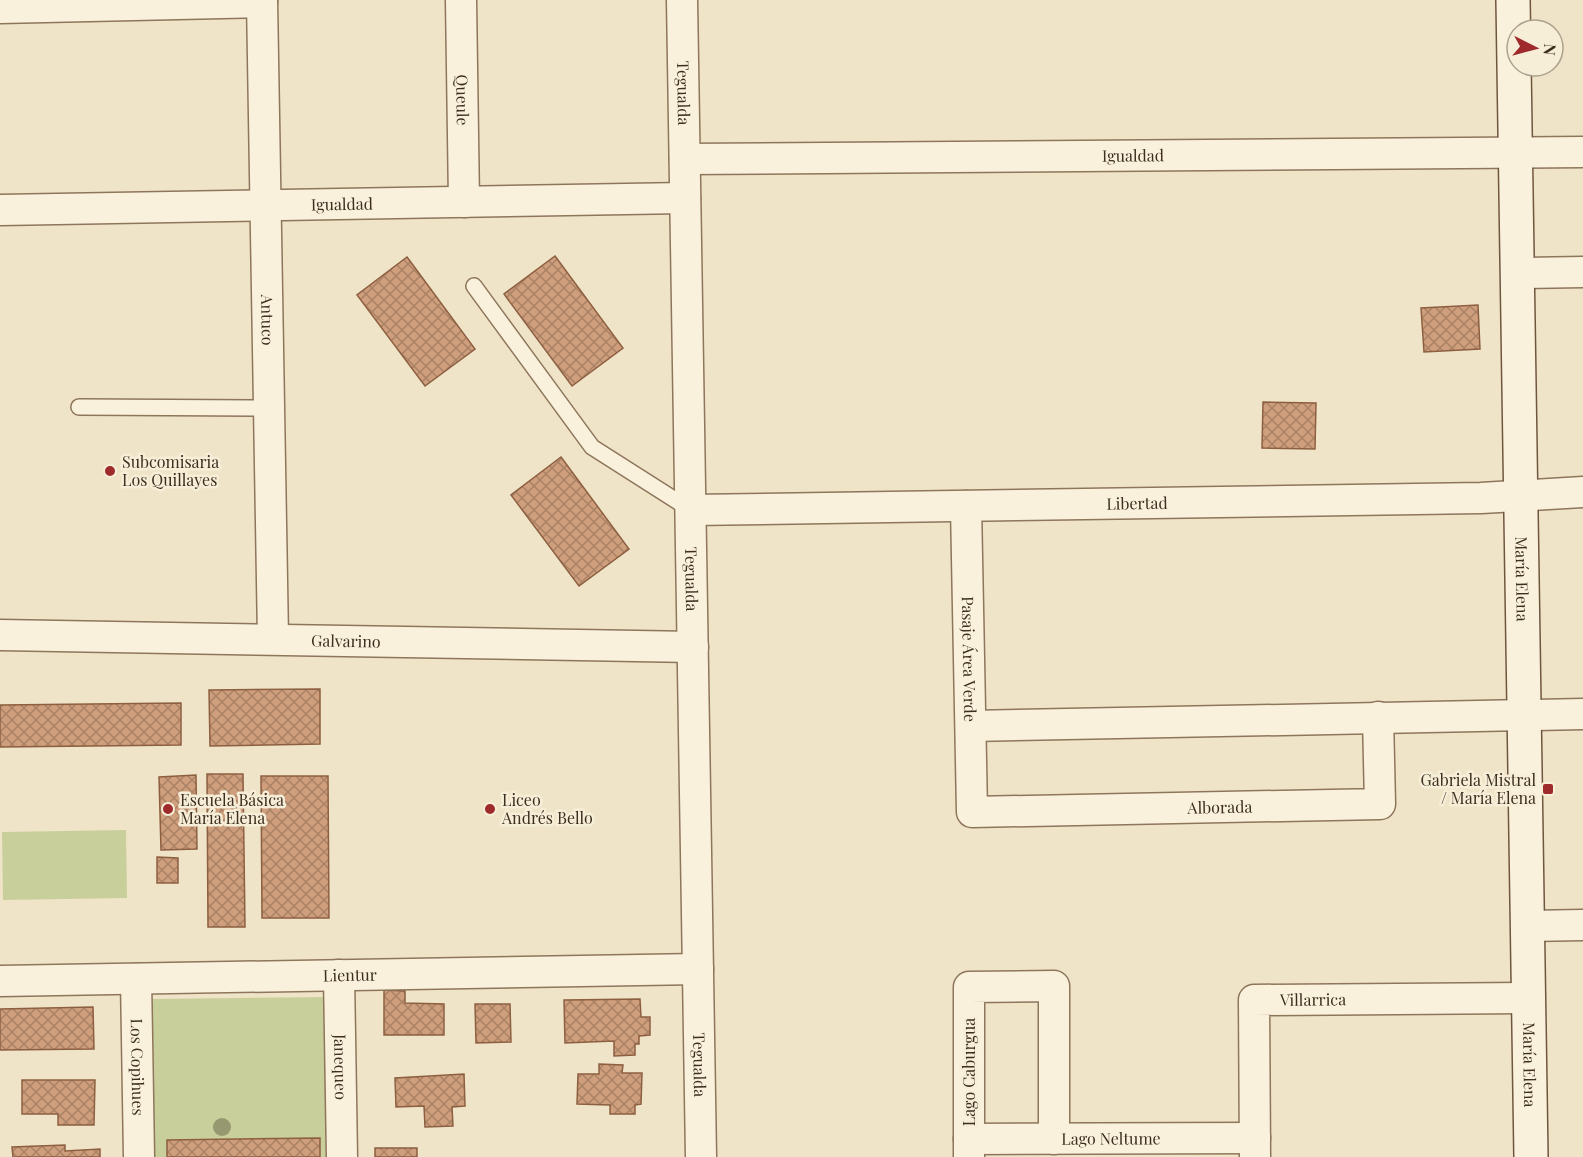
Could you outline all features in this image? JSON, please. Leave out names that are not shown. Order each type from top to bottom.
[{"type":"street","name":"Queule","points":[[461,0],[464,202]]},
{"type":"street","name":"Tegualda","points":[[682,0],[701,1157]]},
{"type":"street","name":"María Elena","points":[[1513,0],[1531,1157]]},
{"type":"street","points":[[0,8],[262,1]]},
{"type":"street","name":"Antuco","points":[[262,1],[273,639]]},
{"type":"street","name":"Igualdad","points":[[685,159],[1583,152]]},
{"type":"street","name":"Igualdad","points":[[0,210],[685,198]]},
{"type":"street","points":[[1517,273],[1583,272]]},
{"type":"street","name":"Libertad","points":[[691,510],[1481,498],[1583,492]]},
{"type":"street","name":"Pasaje Área Verde","points":[[966,506],[972,812]]},
{"type":"street","name":"Galvarino","points":[[0,635],[693,647]]},
{"type":"street","points":[[971,726],[1583,714]]},
{"type":"street","name":"Alborada","points":[[972,812],[1380,804],[1378,717]]},
{"type":"street","points":[[1527,926],[1583,925]]},
{"type":"street","name":"Lientur","points":[[0,981],[698,969]]},
{"type":"street","name":"Janequeo","points":[[339,975],[342,1157]]},
{"type":"street","name":"Los Copihues","points":[[136,979],[139,1157]]},
{"type":"street","name":"Lago Caburgua","points":[[969,1148],[969,987],[1054,986],[1054,1139]]},
{"type":"street","name":"Villarrica","points":[[1255,1147],[1254,1000],[1529,998]]},
{"type":"street","name":"Lago Neltume","points":[[969,1148],[1054,1139],[1255,1147]]},
{"type":"lane","points":[[474,286],[592,447],[691,510]]},
{"type":"lane","points":[[79,407],[269,408]]},
{"type":"green space","points":[[126,830],[127,898],[3,900],[2,832]]},
{"type":"green space","points":[[325,997],[327,1157],[154,1157],[152,999]]},
{"type":"building","points":[[555,256],[623,348],[572,386],[504,294]]},
{"type":"building","points":[[407,257],[475,349],[425,386],[357,295]]},
{"type":"building","points":[[1478,305],[1480,349],[1424,352],[1421,308]]},
{"type":"building","points":[[1263,402],[1316,403],[1315,449],[1262,448]]},
{"type":"building","points":[[561,457],[629,549],[579,586],[511,495]]},
{"type":"building","points":[[320,689],[320,744],[210,746],[209,690]]},
{"type":"building","points":[[181,703],[181,745],[0,747],[0,705]]},
{"type":"building","points":[[207,774],[243,774],[245,927],[208,927]]},
{"type":"building","points":[[196,775],[197,849],[161,850],[159,777]]},
{"type":"building","points":[[261,776],[328,776],[329,918],[262,918]]},
{"type":"building","points":[[157,857],[178,858],[178,883],[157,883]]},
{"type":"building","points":[[384,990],[405,991],[405,1003],[444,1004],[444,1035],[384,1035]]},
{"type":"building","points":[[640,999],[641,1017],[650,1017],[650,1035],[639,1036],[639,1044],[635,1044],[635,1055],[614,1056],[614,1041],[565,1043],[564,1000]]},
{"type":"building","points":[[475,1004],[510,1004],[511,1042],[476,1043]]},
{"type":"building","points":[[93,1007],[94,1049],[0,1050],[0,1009]]},
{"type":"building","points":[[599,1064],[623,1065],[622,1073],[642,1073],[641,1104],[635,1105],[635,1114],[610,1114],[610,1105],[577,1104],[578,1074],[599,1074]]},
{"type":"building","points":[[464,1074],[465,1106],[452,1107],[453,1126],[425,1127],[424,1106],[396,1107],[395,1078]]},
{"type":"building","points":[[22,1080],[95,1080],[94,1125],[58,1125],[58,1114],[22,1114]]},
{"type":"building","points":[[320,1138],[320,1157],[167,1157],[167,1140]]},
{"type":"building","points":[[65,1145],[65,1151],[100,1149],[100,1157],[13,1157],[12,1147]]},
{"type":"building","points":[[375,1148],[417,1148],[417,1157],[375,1157]]},
{"type":"place","name":"Subcomisaria Los Quillayes","points":[[110,471]]},
{"type":"place","name":"Gabriela Mistral / María Elena","points":[[1548,789]]},
{"type":"place","name":"Escuela Básica María Elena","points":[[168,809]]},
{"type":"place","name":"Liceo Andrés Bello","points":[[490,809]]}]
